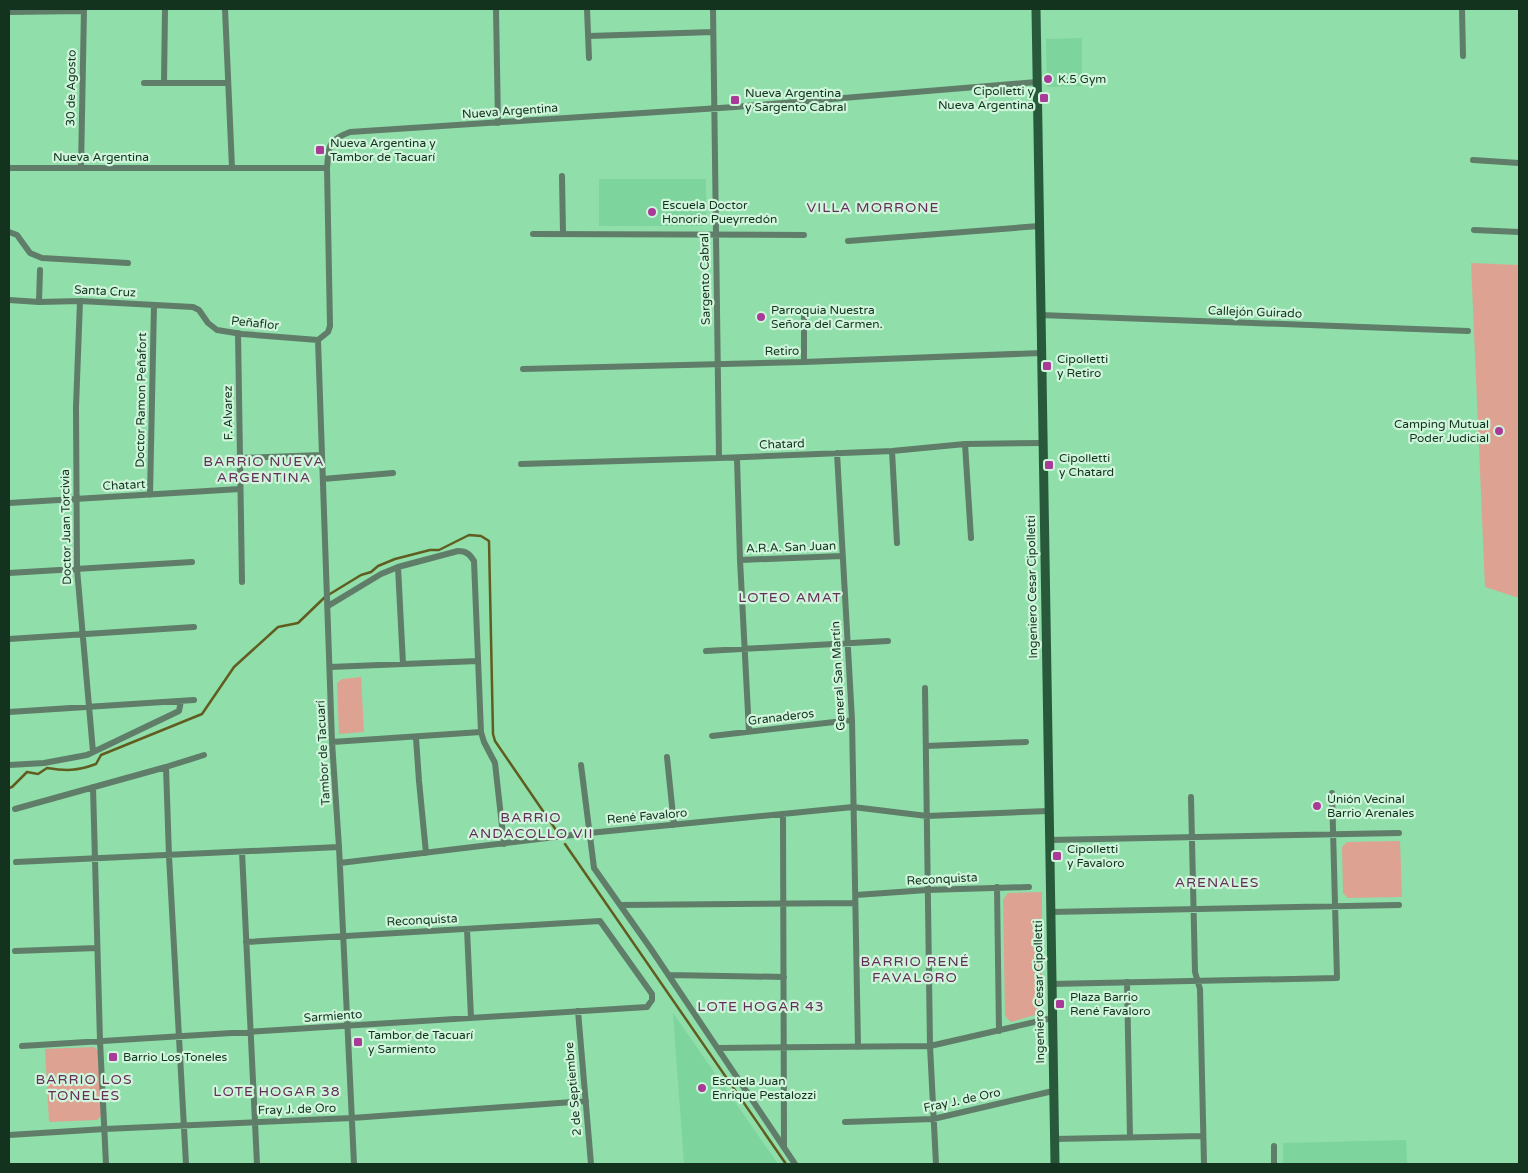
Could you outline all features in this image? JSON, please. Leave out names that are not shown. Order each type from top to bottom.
[{"type":"street","points":[[164,83],[165,9]]},
{"type":"street","points":[[225,9],[232,168]]},
{"type":"street","points":[[496,9],[498,123]]},
{"type":"street","points":[[587,9],[589,58]]},
{"type":"street","name":"Sargento Cabral","points":[[713,9],[719,458]]},
{"type":"street","name":"Ingeniero Cesar Cipolletti","points":[[1036,9],[1054,1164]]},
{"type":"street","points":[[1462,9],[1463,56]]},
{"type":"street","points":[[9,12],[84,10]]},
{"type":"street","name":"30 de Agosto","points":[[81,168],[84,10]]},
{"type":"street","points":[[589,36],[713,32]]},
{"type":"street","name":"Nueva Argentina","points":[[9,168],[327,168],[328,152],[331,144],[336,137],[350,132],[714,109],[1037,82]]},
{"type":"street","points":[[144,83],[228,83]]},
{"type":"street","points":[[1473,160],[1519,163]]},
{"type":"street","points":[[318,340],[328,332],[330,326],[327,168]]},
{"type":"street","points":[[562,176],[563,234]]},
{"type":"street","points":[[848,241],[1039,226]]},
{"type":"street","points":[[1474,230],[1519,232]]},
{"type":"street","points":[[9,232],[17,235],[30,253],[42,258],[128,263]]},
{"type":"street","points":[[533,234],[804,234]]},
{"type":"street","points":[[39,302],[40,270]]},
{"type":"street","name":"Santa Cruz","points":[[9,300],[39,302],[80,300],[193,307],[199,310]]},
{"type":"street","name":"Doctor Juan Torcivia","points":[[80,300],[76,408],[76,569],[93,752]]},
{"type":"street","name":"Doctor Ramon Peñafort","points":[[150,495],[154,305]]},
{"type":"street","points":[[804,308],[804,362]]},
{"type":"street","name":"Peñaflor","points":[[199,310],[208,323],[217,330],[318,340]]},
{"type":"street","name":"Callejón Guirado","points":[[1040,315],[1468,331]]},
{"type":"street","name":"F. Alvarez","points":[[238,333],[242,582]]},
{"type":"street","name":"Tambor de Tacuarí","points":[[318,340],[332,742],[344,936],[354,1164]]},
{"type":"street","name":"Retiro","points":[[524,370],[1041,353]]},
{"type":"street","name":"Chatard","points":[[522,464],[837,454],[965,444],[1042,442]]},
{"type":"street","points":[[965,444],[972,538]]},
{"type":"street","points":[[892,451],[897,543]]},
{"type":"street","name":"General San Martín","points":[[837,454],[852,720],[858,1047]]},
{"type":"street","points":[[240,458],[322,455]]},
{"type":"street","points":[[737,458],[749,732]]},
{"type":"street","points":[[323,478],[393,473]]},
{"type":"street","name":"Chatart","points":[[9,503],[240,489]]},
{"type":"street","points":[[328,603],[381,574],[398,567],[458,551],[469,554],[474,561],[482,732],[484,742],[495,763],[497,772],[504,844]]},
{"type":"street","name":"A.R.A. San Juan","points":[[740,560],[842,556]]},
{"type":"street","points":[[9,573],[192,562]]},
{"type":"street","points":[[398,567],[403,664]]},
{"type":"street","points":[[9,639],[194,627]]},
{"type":"street","points":[[706,651],[888,641]]},
{"type":"street","points":[[330,667],[478,661]]},
{"type":"street","points":[[925,688],[930,1046],[936,1164]]},
{"type":"street","points":[[9,712],[194,700]]},
{"type":"street","points":[[9,765],[44,763],[69,759],[93,752],[179,712],[181,701]]},
{"type":"street","name":"Granaderos","points":[[712,736],[852,720]]},
{"type":"street","points":[[332,742],[416,738],[482,732]]},
{"type":"street","points":[[416,738],[426,852]]},
{"type":"street","points":[[926,746],[1026,742]]},
{"type":"street","points":[[15,808],[204,755]]},
{"type":"street","points":[[667,757],[674,825]]},
{"type":"street","points":[[581,765],[594,868],[669,975],[796,1164]]},
{"type":"street","points":[[166,767],[186,1164]]},
{"type":"street","points":[[93,787],[100,1042],[106,1164]]},
{"type":"street","points":[[1051,984],[1336,978],[1332,793]]},
{"type":"street","points":[[1191,797],[1195,972],[1200,989],[1204,1164]]},
{"type":"street","name":"René Favaloro","points":[[340,862],[589,833],[853,807],[927,816],[1048,811]]},
{"type":"street","points":[[783,814],[784,1148]]},
{"type":"street","points":[[1049,840],[1399,833]]},
{"type":"street","points":[[16,862],[169,856],[339,846]]},
{"type":"street","points":[[242,852],[257,1164]]},
{"type":"street","name":"Reconquista","points":[[856,895],[927,890],[1029,887]]},
{"type":"street","points":[[997,888],[999,1031]]},
{"type":"street","points":[[620,905],[855,903]]},
{"type":"street","points":[[1050,912],[1399,905]]},
{"type":"street","name":"Reconquista","points":[[246,942],[600,920],[652,994],[652,1000],[647,1007]]},
{"type":"street","points":[[467,928],[471,1018]]},
{"type":"street","points":[[15,951],[97,948]]},
{"type":"street","points":[[669,975],[784,977]]},
{"type":"street","points":[[1127,982],[1130,1137]]},
{"type":"street","name":"Sarmiento","points":[[22,1046],[647,1007]]},
{"type":"street","name":"2 de Septiembre","points":[[578,1011],[591,1164]]},
{"type":"street","points":[[718,1048],[930,1046],[1052,1018]]},
{"type":"street","name":"Fray J. de Oro","points":[[845,1122],[934,1119],[1053,1091]]},
{"type":"street","name":"Fray J. de Oro","points":[[9,1135],[352,1118],[586,1101]]},
{"type":"street","points":[[1054,1139],[1203,1136]]},
{"type":"street","points":[[1274,1146],[1274,1164]]},
{"type":"shaded area","points":[[1082,38],[1082,86],[1047,87],[1046,39]]},
{"type":"shaded area","name":"Escuela Doctor Honorio Pueyrredón","points":[[599,179],[706,179],[706,226],[599,226]]},
{"type":"shaded area","name":"Camping Mutual Poder Judicial","points":[[1471,263],[1519,265],[1519,598],[1485,587]]},
{"type":"shaded area","points":[[361,677],[364,732],[339,734],[337,683],[342,679]]},
{"type":"shaded area","points":[[1400,841],[1402,897],[1348,898],[1343,893],[1342,847],[1347,842]]},
{"type":"shaded area","points":[[1042,892],[1042,1013],[1011,1022],[1005,1016],[1003,900],[1008,893]]},
{"type":"shaded area","name":"Escuela Juan Enrique Pestalozzi","points":[[673,1013],[778,1164],[684,1164]]},
{"type":"shaded area","points":[[94,1047],[98,1051],[102,1115],[97,1120],[49,1122],[45,1049]]},
{"type":"shaded area","points":[[1406,1140],[1407,1164],[1283,1164],[1283,1143]]},
{"type":"waterway","points":[[9,788],[27,772],[38,774],[47,768],[72,770],[96,764],[101,755],[202,714],[234,667],[278,627],[298,623],[325,597],[361,575],[371,572],[378,566],[395,559],[430,550],[439,550],[469,535],[481,536],[489,541],[493,734],[495,741],[556,830]]},
{"type":"waterway","points":[[565,844],[786,1164]]},
{"type":"place","name":"K.5 Gym","points":[[1048,79]]},
{"type":"place","name":"Cipolletti y Nueva Argentina","points":[[1044,98]]},
{"type":"place","name":"Nueva Argentina y Sargento Cabral","points":[[735,100]]},
{"type":"place","name":"Nueva Argentina y Tambor de Tacuarí","points":[[320,150]]},
{"type":"place","name":"Escuela Doctor Honorio Pueyrredón","points":[[652,212]]},
{"type":"place","name":"Parroquia Nuestra Señora del Carmen.","points":[[761,317]]},
{"type":"place","name":"Cipolletti y Retiro","points":[[1047,366]]},
{"type":"place","name":"Camping Mutual Poder Judicial","points":[[1499,431]]},
{"type":"place","name":"Cipolletti y Chatard","points":[[1049,465]]},
{"type":"place","name":"Unión Vecinal Barrio Arenales","points":[[1317,806]]},
{"type":"place","name":"Cipolletti y Favaloro","points":[[1057,856]]},
{"type":"place","name":"Plaza Barrio René Favaloro","points":[[1060,1004]]},
{"type":"place","name":"Tambor de Tacuarí y Sarmiento","points":[[358,1042]]},
{"type":"place","name":"Barrio Los Toneles","points":[[113,1057]]},
{"type":"place","name":"Escuela Juan Enrique Pestalozzi","points":[[702,1088]]},
{"type":"district","name":"VILLA MORRONE","points":[[873,207]]},
{"type":"district","name":"BARRIO NUEVA ARGENTINA","points":[[264,470]]},
{"type":"district","name":"LOTEO AMAT","points":[[790,597]]},
{"type":"district","name":"BARRIO ANDACOLLO VII","points":[[531,826]]},
{"type":"district","name":"ARENALES","points":[[1217,882]]},
{"type":"district","name":"BARRIO RENÉ FAVALORO","points":[[915,970]]},
{"type":"district","name":"LOTE HOGAR 43","points":[[761,1006]]},
{"type":"district","name":"BARRIO LOS TONELES","points":[[84,1088]]},
{"type":"district","name":"LOTE HOGAR 38","points":[[277,1091]]}]
